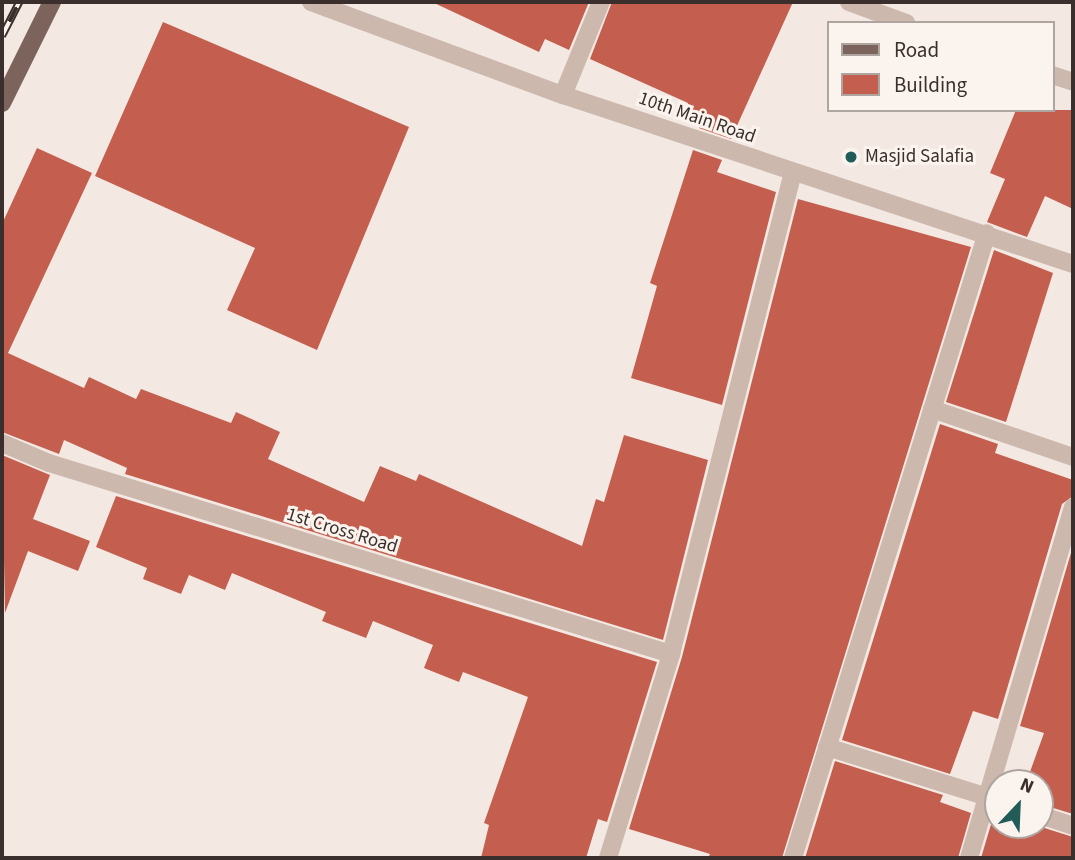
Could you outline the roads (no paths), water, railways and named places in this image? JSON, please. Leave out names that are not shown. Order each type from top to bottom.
[{"type":"main road","points":[[3,96],[52,2]]},
{"type":"street","name":"10th Main Road","points":[[311,2],[563,95],[793,173],[987,233],[1073,264]]},
{"type":"street","points":[[563,95],[601,2]]},
{"type":"street","points":[[856,3],[901,21]]},
{"type":"street","points":[[1054,76],[1073,82]]},
{"type":"street","points":[[608,858],[671,654],[793,173]]},
{"type":"street","points":[[793,858],[987,233]]},
{"type":"street","points":[[932,410],[1073,457]]},
{"type":"street","name":"1st Cross Road","points":[[2,443],[49,463],[671,654]]},
{"type":"street","points":[[1001,769],[1073,507]]},
{"type":"street","points":[[827,747],[984,796]]},
{"type":"street","points":[[1054,819],[1073,825]]},
{"type":"street","points":[[969,858],[984,821]]},
{"type":"railway","points":[[2,36],[19,2]]},
{"type":"place","name":"Masjid Salafia","points":[[851,157]]}]
